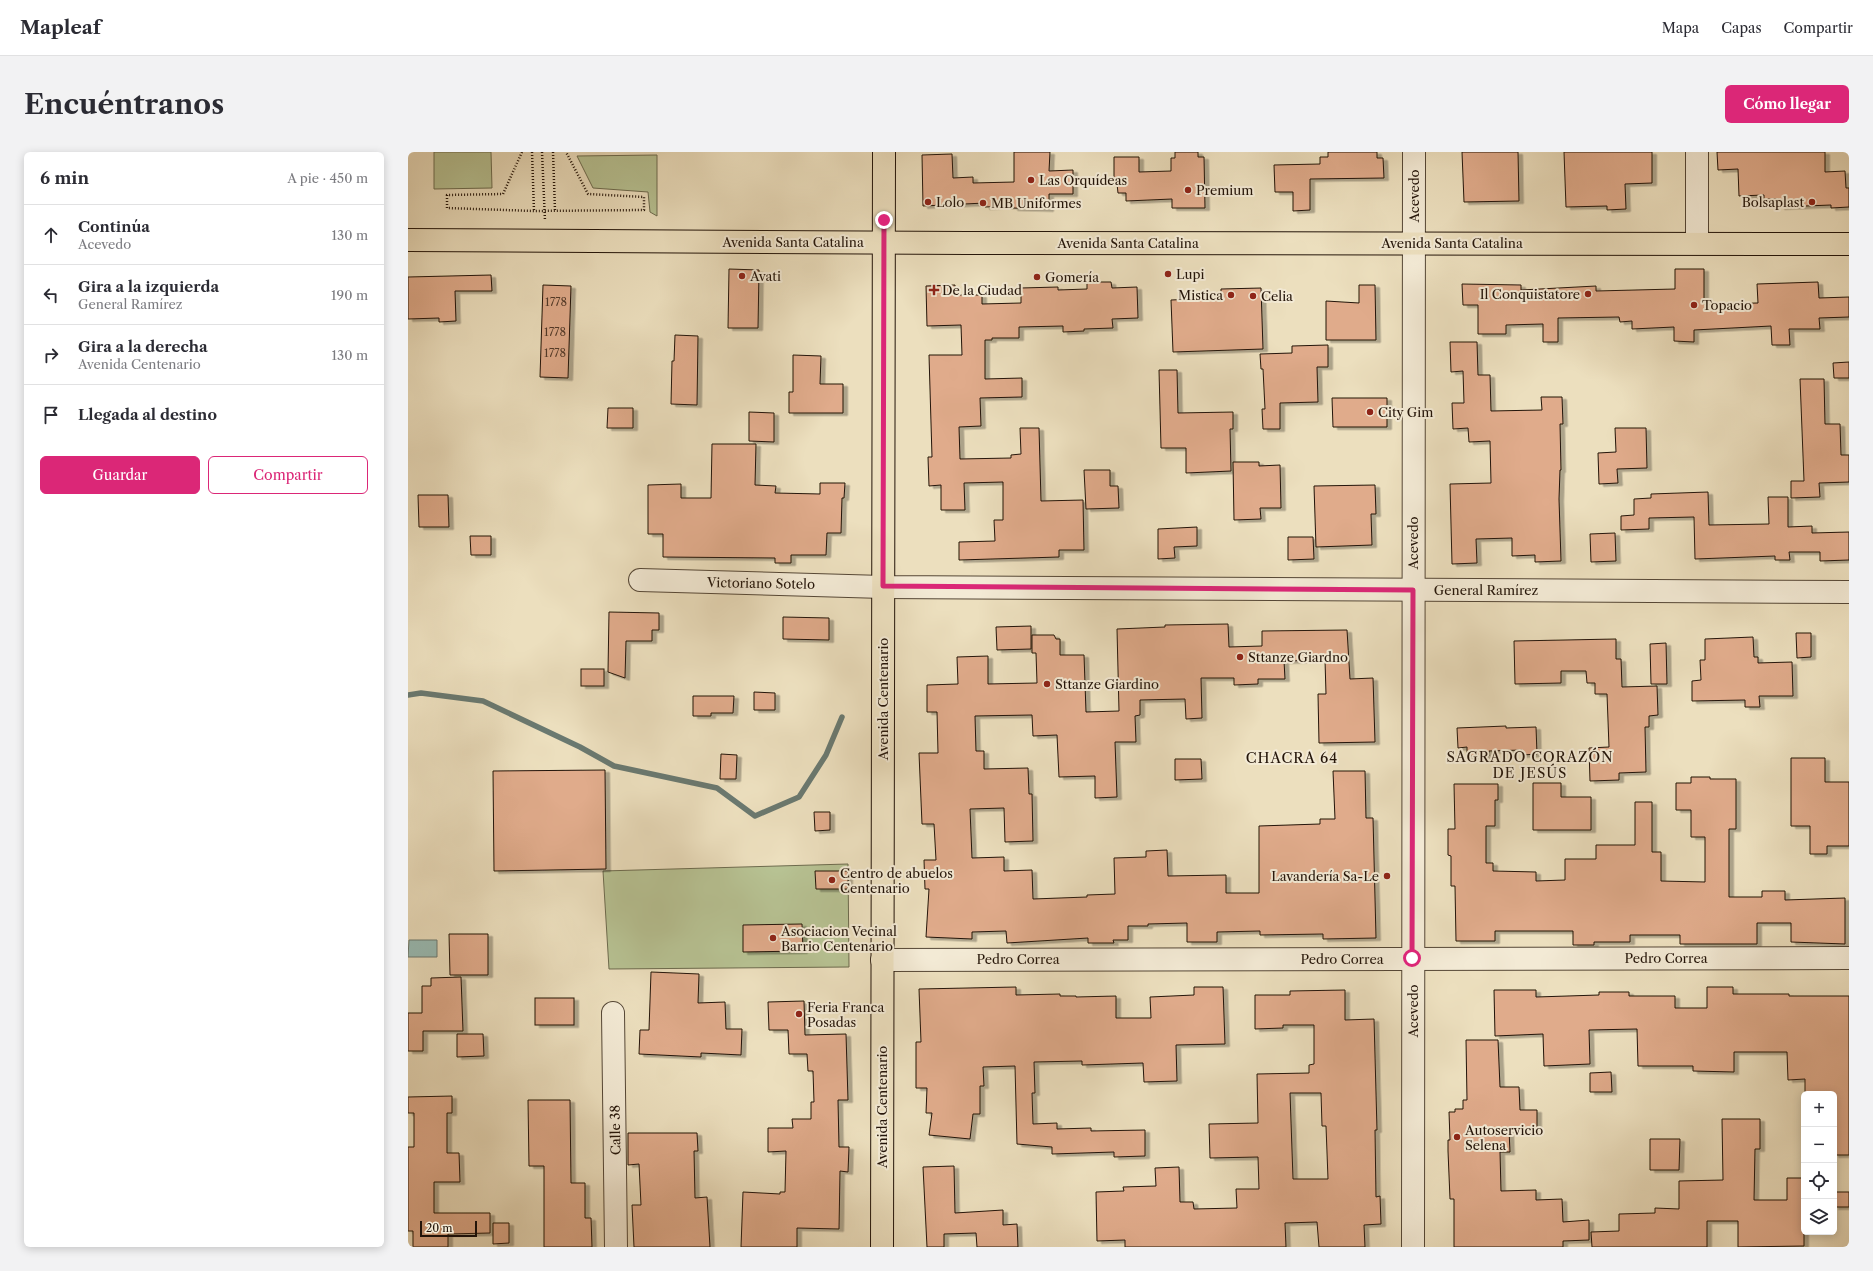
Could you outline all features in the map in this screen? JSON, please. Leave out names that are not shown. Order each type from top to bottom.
[{"type":"main road","name":"Avenida Centenario","points":[[882,1247],[884,152]]},
{"type":"main road","name":"Avenida Santa Catalina","points":[[408,240],[1849,244]]},
{"type":"street","name":"Acevedo","points":[[1413,1247],[1412,958],[1414,152]]},
{"type":"street","points":[[1697,152],[1697,244]]},
{"type":"street","name":"Victoriano Sotelo","points":[[640,580],[883,586]]},
{"type":"street","name":"General Ramírez","points":[[883,586],[1849,592]]},
{"type":"street","name":"Pedro Correa","points":[[882,960],[1849,958]]},
{"type":"street","name":"Calle 38","points":[[613,1013],[616,1247]]},
{"type":"path","points":[[522,152],[503,194],[447,195],[447,208],[534,211],[644,210],[644,197],[588,194],[566,152]]},
{"type":"path","points":[[532,152],[534,211]]},
{"type":"path","points":[[542,152],[545,210]]},
{"type":"path","points":[[553,152],[555,211]]},
{"type":"green space","points":[[434,152],[491,152],[492,188],[434,189]]},
{"type":"green space","points":[[657,155],[657,216],[650,212],[648,192],[593,188],[577,156]]},
{"type":"green space","points":[[848,864],[849,967],[609,969],[603,871]]},
{"type":"water","points":[[409,940],[437,940],[437,957],[408,957]]},
{"type":"building","points":[[1014,152],[1050,152],[1049,171],[1073,170],[1073,194],[1049,194],[1049,209],[1013,208],[1013,206],[985,207],[985,203],[923,206],[922,155],[952,154],[953,178],[973,177],[973,183],[1014,182]]},
{"type":"building","points":[[1175,152],[1198,152],[1198,157],[1204,157],[1205,208],[1172,208],[1172,199],[1126,201],[1126,193],[1118,193],[1117,184],[1114,184],[1114,157],[1139,157],[1139,172],[1171,171],[1171,158],[1175,158]]},
{"type":"building","points":[[1328,152],[1377,152],[1377,158],[1383,158],[1384,178],[1310,179],[1310,210],[1293,211],[1293,192],[1275,192],[1274,165],[1320,164],[1320,157],[1328,157]]},
{"type":"building","points":[[1462,152],[1518,152],[1519,201],[1464,202]]},
{"type":"building","points":[[1564,152],[1652,152],[1652,183],[1625,184],[1626,209],[1607,210],[1607,206],[1566,207]]},
{"type":"building","points":[[1717,152],[1825,152],[1825,172],[1845,171],[1846,188],[1849,188],[1849,207],[1831,208],[1831,205],[1780,207],[1780,199],[1764,199],[1764,195],[1739,196],[1738,169],[1718,170]]},
{"type":"building","points":[[729,269],[759,270],[758,328],[728,328]]},
{"type":"building","points":[[1675,269],[1704,269],[1704,304],[1758,303],[1757,284],[1818,282],[1819,298],[1849,297],[1849,317],[1819,318],[1820,329],[1789,329],[1790,345],[1772,345],[1771,326],[1694,330],[1694,342],[1674,341],[1674,327],[1632,329],[1632,321],[1620,322],[1619,317],[1558,318],[1558,342],[1543,342],[1543,324],[1506,325],[1506,334],[1478,334],[1478,305],[1463,305],[1462,284],[1521,285],[1521,290],[1596,286],[1596,291],[1675,289]]},
{"type":"building","points":[[491,275],[492,291],[455,291],[456,321],[439,322],[439,318],[408,319],[408,277]]},
{"type":"building","points":[[1087,282],[1111,282],[1112,288],[1137,287],[1138,318],[1112,319],[1113,328],[1084,329],[1084,331],[1063,332],[1063,326],[1019,327],[1019,338],[992,338],[992,340],[985,340],[985,379],[1022,378],[1022,397],[980,398],[981,426],[959,427],[960,459],[1011,458],[1011,455],[1021,454],[1020,428],[1039,428],[1041,501],[1083,500],[1084,550],[1059,550],[1059,557],[959,560],[959,542],[995,541],[994,520],[1003,520],[1003,482],[964,483],[965,510],[941,510],[941,485],[929,486],[928,457],[932,457],[929,355],[962,355],[961,325],[927,326],[926,286],[955,285],[955,295],[982,295],[982,304],[1021,303],[1021,288],[1058,287],[1058,290],[1087,289]]},
{"type":"building","points":[[543,285],[571,286],[568,378],[540,377]]},
{"type":"building","points":[[1359,285],[1375,285],[1376,340],[1326,340],[1326,301],[1359,303]]},
{"type":"building","points":[[1261,288],[1263,349],[1173,352],[1171,300],[1221,298],[1221,289]]},
{"type":"building","points":[[675,335],[698,336],[697,405],[671,404],[672,361],[674,361]]},
{"type":"building","points":[[1450,342],[1477,342],[1478,375],[1490,375],[1491,411],[1542,410],[1541,397],[1562,397],[1563,424],[1560,424],[1561,470],[1559,499],[1561,561],[1535,562],[1535,555],[1512,556],[1512,538],[1476,539],[1477,563],[1452,564],[1450,484],[1491,483],[1490,441],[1469,442],[1468,428],[1453,429],[1452,403],[1464,403],[1463,371],[1451,372]]},
{"type":"building","points":[[1328,345],[1328,367],[1317,367],[1318,402],[1280,403],[1280,429],[1263,429],[1262,409],[1265,409],[1263,369],[1261,369],[1260,354],[1292,353],[1292,346]]},
{"type":"building","points":[[793,355],[821,356],[820,384],[843,384],[843,413],[789,413],[789,392],[793,392]]},
{"type":"building","points":[[1849,362],[1849,378],[1834,378],[1833,363]]},
{"type":"building","points":[[1159,370],[1177,370],[1178,413],[1233,412],[1233,429],[1230,429],[1231,471],[1186,473],[1186,448],[1161,448]]},
{"type":"building","points":[[1800,379],[1824,379],[1825,424],[1840,424],[1841,455],[1849,455],[1849,482],[1819,483],[1820,497],[1791,498],[1791,481],[1804,481]]},
{"type":"building","points":[[1332,398],[1387,398],[1387,427],[1333,427]]},
{"type":"building","points":[[608,408],[633,408],[633,428],[607,428]]},
{"type":"building","points":[[749,412],[774,413],[774,442],[749,441]]},
{"type":"building","points":[[1615,428],[1646,428],[1647,468],[1617,469],[1618,483],[1599,484],[1598,453],[1616,452]]},
{"type":"building","points":[[712,444],[756,444],[755,485],[776,486],[775,493],[820,494],[820,483],[845,483],[844,498],[842,498],[841,533],[827,533],[826,555],[791,555],[791,563],[775,563],[775,558],[663,557],[663,534],[648,534],[648,485],[681,484],[681,498],[711,498]]},
{"type":"building","points":[[1233,462],[1259,462],[1259,466],[1280,465],[1281,508],[1260,508],[1261,519],[1234,520]]},
{"type":"building","points":[[1084,470],[1110,470],[1110,486],[1118,486],[1119,508],[1086,509]]},
{"type":"building","points":[[1375,485],[1376,514],[1371,514],[1372,545],[1316,547],[1314,486]]},
{"type":"building","points":[[1708,492],[1709,525],[1769,524],[1768,497],[1788,497],[1788,527],[1812,526],[1812,533],[1849,532],[1849,560],[1820,561],[1820,552],[1789,552],[1790,560],[1775,560],[1775,556],[1695,559],[1694,517],[1649,518],[1649,529],[1621,530],[1621,516],[1634,515],[1634,499],[1651,498],[1651,494]]},
{"type":"building","points":[[418,495],[448,495],[449,527],[419,527]]},
{"type":"building","points":[[1197,527],[1197,546],[1174,547],[1175,558],[1158,559],[1158,529]]},
{"type":"building","points":[[1615,533],[1616,561],[1591,562],[1590,534]]},
{"type":"building","points":[[470,536],[491,536],[491,555],[471,555]]},
{"type":"building","points":[[1288,537],[1313,537],[1314,559],[1288,560]]},
{"type":"building","points":[[609,612],[659,613],[659,630],[652,630],[652,641],[626,641],[625,678],[608,672]]},
{"type":"building","points":[[783,617],[829,618],[829,640],[783,639]]},
{"type":"building","points":[[1228,624],[1229,647],[1262,646],[1262,631],[1347,630],[1350,679],[1373,678],[1375,742],[1319,743],[1318,694],[1326,694],[1325,660],[1284,661],[1285,679],[1258,679],[1258,684],[1234,685],[1234,678],[1201,678],[1202,718],[1186,719],[1185,699],[1140,700],[1140,715],[1135,716],[1136,742],[1115,742],[1117,797],[1095,798],[1095,776],[1059,777],[1057,735],[1033,736],[1032,715],[975,716],[976,751],[984,751],[984,769],[1028,768],[1029,794],[1032,794],[1033,841],[1005,842],[1004,808],[970,809],[972,858],[1004,857],[1004,871],[1032,870],[1033,899],[1087,897],[1087,895],[1115,894],[1114,858],[1146,857],[1146,851],[1167,850],[1168,876],[1226,875],[1226,893],[1259,893],[1259,826],[1320,824],[1320,819],[1335,819],[1333,771],[1365,771],[1366,818],[1373,818],[1376,938],[1323,939],[1323,934],[1260,935],[1260,931],[1217,932],[1217,942],[1187,942],[1187,923],[1128,926],[1128,940],[1113,940],[1114,943],[1088,943],[1088,938],[1007,943],[1006,931],[972,932],[972,939],[926,937],[929,889],[925,889],[924,860],[936,860],[934,824],[922,824],[919,753],[938,753],[937,712],[927,712],[927,685],[958,684],[957,657],[988,656],[988,684],[1037,683],[1036,653],[1032,653],[1032,635],[1054,635],[1056,639],[1060,639],[1060,655],[1084,655],[1086,712],[1119,711],[1117,629],[1165,627],[1165,625]]},
{"type":"building","points":[[1031,626],[1031,649],[997,650],[996,627]]},
{"type":"building","points":[[1796,633],[1811,633],[1811,657],[1797,658]]},
{"type":"building","points":[[1753,637],[1754,657],[1758,657],[1758,663],[1792,662],[1793,696],[1759,696],[1760,707],[1745,707],[1745,700],[1692,701],[1692,681],[1701,680],[1700,660],[1705,660],[1705,639]]},
{"type":"building","points":[[1616,639],[1616,659],[1621,659],[1622,687],[1657,686],[1658,715],[1649,716],[1649,727],[1645,727],[1646,772],[1619,773],[1619,780],[1590,781],[1589,748],[1609,747],[1607,694],[1595,694],[1595,683],[1587,683],[1586,671],[1561,671],[1561,683],[1515,684],[1514,641]]},
{"type":"building","points":[[1666,643],[1667,684],[1651,684],[1650,644]]},
{"type":"building","points":[[581,669],[604,669],[604,686],[581,686]]},
{"type":"building","points":[[754,692],[775,693],[775,710],[754,710]]},
{"type":"building","points":[[693,696],[734,696],[733,713],[711,713],[711,716],[693,716]]},
{"type":"building","points":[[1506,726],[1506,728],[1536,727],[1537,754],[1522,755],[1522,750],[1489,751],[1489,756],[1467,756],[1467,747],[1458,748],[1457,728]]},
{"type":"building","points":[[721,754],[737,755],[736,779],[720,779]]},
{"type":"building","points":[[1791,758],[1825,758],[1825,782],[1849,782],[1849,846],[1827,846],[1827,854],[1810,854],[1810,826],[1791,826]]},
{"type":"building","points":[[1175,759],[1201,759],[1202,779],[1175,780]]},
{"type":"building","points":[[605,770],[606,869],[494,871],[493,771]]},
{"type":"building","points":[[1691,777],[1736,779],[1736,829],[1729,829],[1729,897],[1762,897],[1762,891],[1785,891],[1785,900],[1845,898],[1845,944],[1791,942],[1791,923],[1757,923],[1757,944],[1680,944],[1680,935],[1630,935],[1630,942],[1594,942],[1594,945],[1573,945],[1573,931],[1495,931],[1495,941],[1456,941],[1455,886],[1451,886],[1451,856],[1448,855],[1448,829],[1455,829],[1454,784],[1498,784],[1498,800],[1495,800],[1495,826],[1486,826],[1486,863],[1493,863],[1493,871],[1536,872],[1536,881],[1565,880],[1565,859],[1596,859],[1596,845],[1635,845],[1635,802],[1652,802],[1652,852],[1661,852],[1661,881],[1705,882],[1705,837],[1691,837],[1691,810],[1676,810],[1676,783],[1691,783]]},
{"type":"building","points":[[1533,783],[1561,783],[1561,797],[1591,797],[1591,830],[1533,830]]},
{"type":"building","points":[[814,812],[830,812],[830,830],[815,831]]},
{"type":"building","name":"Centro de abuelos Centenario","points":[[815,871],[848,871],[848,889],[816,889]]},
{"type":"building","name":"Asociacion Vecinal Barrio Centenario","points":[[802,924],[803,951],[743,952],[743,925]]},
{"type":"building","points":[[449,934],[488,934],[488,975],[450,975]]},
{"type":"building","points":[[651,972],[699,974],[698,1003],[725,1002],[726,1029],[742,1029],[741,1055],[701,1053],[701,1057],[639,1054],[640,1030],[649,1030]]},
{"type":"building","points":[[461,977],[463,1031],[423,1031],[423,1051],[408,1051],[408,1013],[422,1013],[422,986],[431,986],[431,978]]},
{"type":"building","points":[[1016,987],[1016,995],[1060,994],[1060,996],[1076,997],[1116,996],[1116,1018],[1151,1018],[1150,997],[1194,995],[1194,987],[1223,987],[1225,1044],[1176,1045],[1177,1081],[1144,1082],[1143,1063],[1082,1065],[1082,1061],[1034,1062],[1035,1093],[1032,1093],[1033,1124],[1057,1123],[1057,1129],[1091,1128],[1091,1131],[1145,1130],[1145,1156],[1114,1157],[1114,1152],[1052,1154],[1052,1147],[1017,1144],[1015,1066],[983,1067],[984,1086],[980,1086],[980,1114],[973,1114],[970,1139],[929,1135],[932,1113],[926,1113],[927,1088],[916,1088],[916,1042],[921,1042],[919,989]]},
{"type":"building","points":[[1707,987],[1733,987],[1733,994],[1849,996],[1849,1155],[1837,1155],[1837,1091],[1805,1091],[1805,1079],[1788,1080],[1787,1052],[1734,1052],[1734,1072],[1693,1071],[1693,1066],[1638,1066],[1637,1029],[1589,1030],[1590,1064],[1544,1066],[1543,1034],[1495,1036],[1494,990],[1536,990],[1536,997],[1599,995],[1599,992],[1629,992],[1629,996],[1675,996],[1675,1008],[1707,1008]]},
{"type":"building","points":[[1345,990],[1345,1020],[1374,1019],[1377,1130],[1375,1130],[1376,1197],[1380,1196],[1381,1224],[1364,1225],[1365,1247],[1319,1247],[1317,1222],[1285,1223],[1286,1247],[1125,1247],[1125,1240],[1097,1241],[1096,1192],[1124,1191],[1123,1187],[1156,1186],[1155,1168],[1179,1167],[1180,1202],[1193,1202],[1194,1209],[1237,1208],[1236,1189],[1259,1189],[1258,1157],[1210,1158],[1209,1124],[1258,1123],[1257,1074],[1309,1073],[1309,1065],[1314,1064],[1314,1025],[1283,1025],[1283,1028],[1255,1029],[1255,995],[1290,995],[1290,991]],"holes":[[[1290,1093],[1321,1093],[1322,1126],[1326,1126],[1328,1179],[1293,1179]]]},
{"type":"building","points":[[535,998],[574,998],[574,1025],[535,1025]]},
{"type":"building","points":[[804,1001],[805,1035],[846,1034],[848,1100],[838,1100],[839,1147],[849,1147],[848,1172],[840,1171],[839,1229],[797,1228],[797,1247],[741,1247],[743,1192],[780,1194],[780,1192],[785,1192],[786,1151],[768,1152],[768,1128],[793,1128],[792,1119],[811,1119],[811,1102],[814,1102],[813,1071],[808,1071],[807,1054],[789,1054],[788,1030],[769,1030],[768,1002]]},
{"type":"building","points":[[457,1034],[483,1034],[484,1056],[457,1057]]},
{"type":"building","points":[[1466,1040],[1498,1040],[1500,1087],[1519,1087],[1520,1110],[1537,1110],[1537,1129],[1509,1130],[1510,1152],[1500,1152],[1501,1191],[1536,1190],[1536,1200],[1562,1199],[1563,1222],[1589,1220],[1589,1240],[1563,1241],[1563,1247],[1454,1247],[1454,1199],[1450,1199],[1448,1151],[1448,1140],[1450,1140],[1449,1112],[1455,1112],[1455,1109],[1463,1109],[1463,1100],[1467,1100]]},
{"type":"building","points":[[1611,1072],[1612,1092],[1590,1092],[1590,1073]]},
{"type":"building","points":[[452,1096],[452,1113],[447,1113],[447,1153],[459,1153],[460,1182],[434,1182],[434,1213],[490,1213],[490,1233],[448,1234],[448,1247],[413,1247],[413,1231],[408,1231],[408,1147],[414,1147],[414,1113],[408,1113],[408,1097]]},
{"type":"building","points":[[528,1100],[570,1100],[571,1183],[585,1183],[585,1218],[591,1218],[592,1247],[544,1247],[544,1166],[529,1166]]},
{"type":"building","points":[[1722,1119],[1760,1119],[1760,1149],[1755,1149],[1754,1200],[1787,1200],[1787,1178],[1801,1178],[1801,1235],[1804,1235],[1804,1246],[1738,1247],[1738,1221],[1707,1221],[1707,1247],[1592,1247],[1591,1232],[1619,1231],[1619,1214],[1655,1213],[1655,1208],[1679,1209],[1679,1181],[1723,1180]]},
{"type":"building","points":[[628,1133],[697,1133],[698,1151],[694,1151],[695,1198],[707,1197],[710,1247],[634,1247],[632,1205],[641,1205],[639,1164],[628,1165]]},
{"type":"building","points":[[1650,1139],[1680,1139],[1679,1170],[1650,1170]]},
{"type":"building","points":[[954,1166],[955,1213],[1003,1210],[1003,1225],[1017,1224],[1018,1247],[977,1247],[976,1233],[944,1234],[944,1247],[927,1247],[923,1167]]},
{"type":"building","points":[[1837,1192],[1849,1192],[1849,1207],[1837,1207]]},
{"type":"building","points":[[493,1223],[509,1223],[509,1243],[493,1244]]},
{"type":"waterway","points":[[408,695],[421,693],[483,701],[580,747],[614,766],[717,788],[755,816],[799,797],[826,755],[842,717]]},
{"type":"place","name":"Las Orquídeas","points":[[1031,180]]},
{"type":"place","name":"Premium","points":[[1188,190]]},
{"type":"place","name":"Lolo","points":[[928,202]]},
{"type":"place","name":"Bolsaplast","points":[[1812,202]]},
{"type":"place","name":"MB Uniformes","points":[[983,203]]},
{"type":"place","name":"Lupi","points":[[1168,274]]},
{"type":"place","name":"Avati","points":[[742,276]]},
{"type":"place","name":"Gomería","points":[[1037,277]]},
{"type":"place","name":"De la Ciudad","points":[[934,290]]},
{"type":"place","name":"Il Conquistatore","points":[[1588,294]]},
{"type":"place","name":"Mistica","points":[[1231,295]]},
{"type":"place","name":"Celia","points":[[1253,296]]},
{"type":"place","name":"Topacio","points":[[1694,305]]},
{"type":"place","name":"City Gim","points":[[1370,412]]},
{"type":"place","name":"Sttanze Giardno","points":[[1240,657]]},
{"type":"place","name":"Sttanze Giardino","points":[[1047,684]]},
{"type":"place","name":"Lavandería Sa-Le","points":[[1387,876]]},
{"type":"place","name":"Centro de abuelos Centenario","points":[[832,880]]},
{"type":"place","name":"Asociacion Vecinal Barrio Centenario","points":[[773,938]]},
{"type":"place","name":"Feria Franca Posadas","points":[[799,1014]]},
{"type":"place","name":"Autoservicio Selena","points":[[1457,1137]]},
{"type":"district","name":"CHACRA 64","points":[[1292,758]]},
{"type":"district","name":"SAGRADO CORAZÓN DE JESÚS","points":[[1530,766]]},
{"type":"route","points":[[884,220],[883,586],[1413,590],[1412,958]]}]
